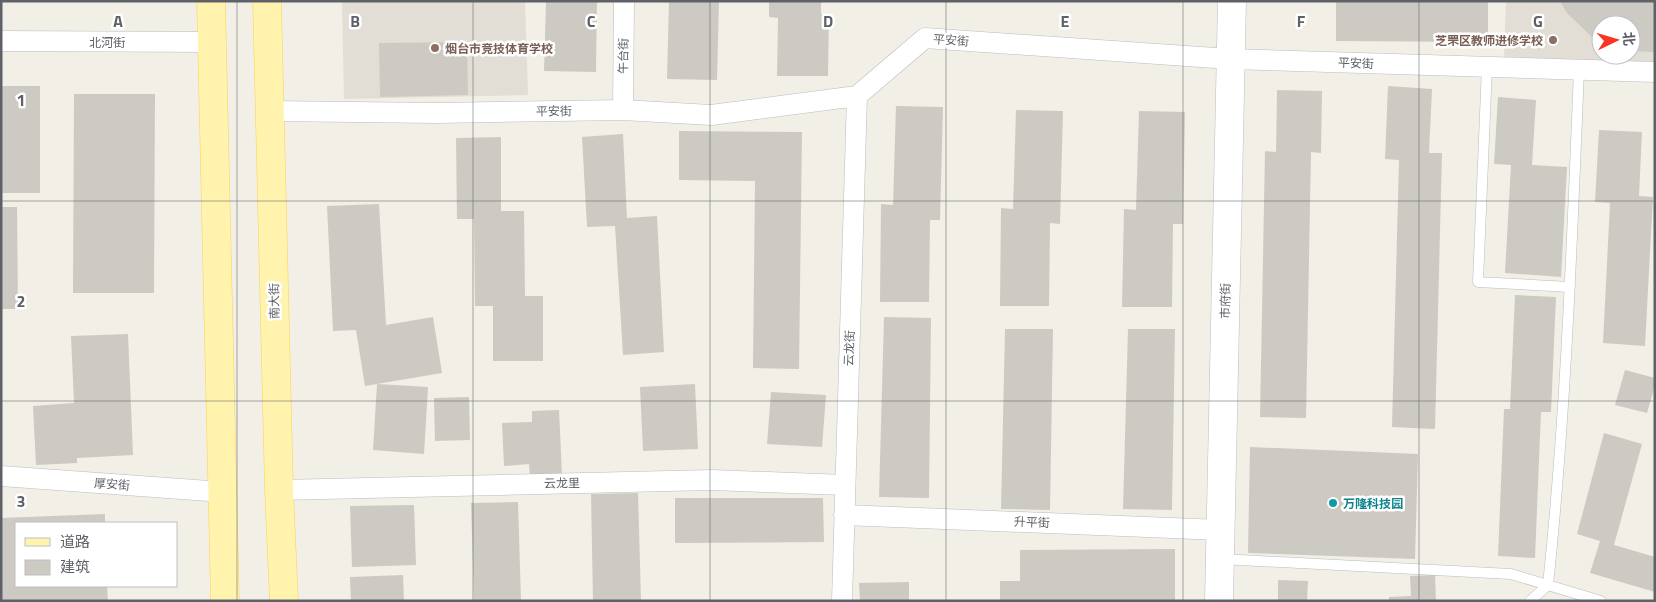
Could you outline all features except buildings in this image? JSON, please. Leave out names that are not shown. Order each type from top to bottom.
[{"type":"main road","points":[[211,1],[225,601]]},
{"type":"main road","name":"南大街","points":[[267,1],[279,490],[284,601]]},
{"type":"street","name":"午台街","points":[[622,110],[624,1]]},
{"type":"street","name":"市府街","points":[[1219,601],[1232,1]]},
{"type":"street","name":"平安街","points":[[270,111],[436,113],[622,110],[711,115],[857,96],[925,38],[1230,59],[1655,72]]},
{"type":"street","name":"北河街","points":[[1,41],[213,42]]},
{"type":"street","name":"云龙街","points":[[842,601],[857,96]]},
{"type":"street","name":"厚安街","points":[[1,476],[222,492]]},
{"type":"street","name":"云龙里","points":[[279,490],[712,480],[845,485]]},
{"type":"street","name":"升平街","points":[[844,515],[1221,530]]},
{"type":"lane","points":[[1486,67],[1478,282],[1570,287]]},
{"type":"lane","points":[[1530,601],[1548,585],[1558,494],[1570,287],[1579,70]]},
{"type":"lane","points":[[1220,559],[1511,574],[1601,601]]},
{"type":"shaded area","name":"烟台市竞技体育学校","points":[[342,1],[525,1],[528,95],[344,99]]},
{"type":"shaded area","name":"芝罘区教师进修学校","points":[[1506,1],[1655,1],[1655,62],[1641,62],[1641,15],[1591,15],[1591,60],[1504,57]]},
{"type":"place","name":"芝罘区教师进修学校","points":[[1553,40]]},
{"type":"place","name":"烟台市竞技体育学校","points":[[435,48]]},
{"type":"place","name":"万隆科技园","points":[[1333,503]]}]
